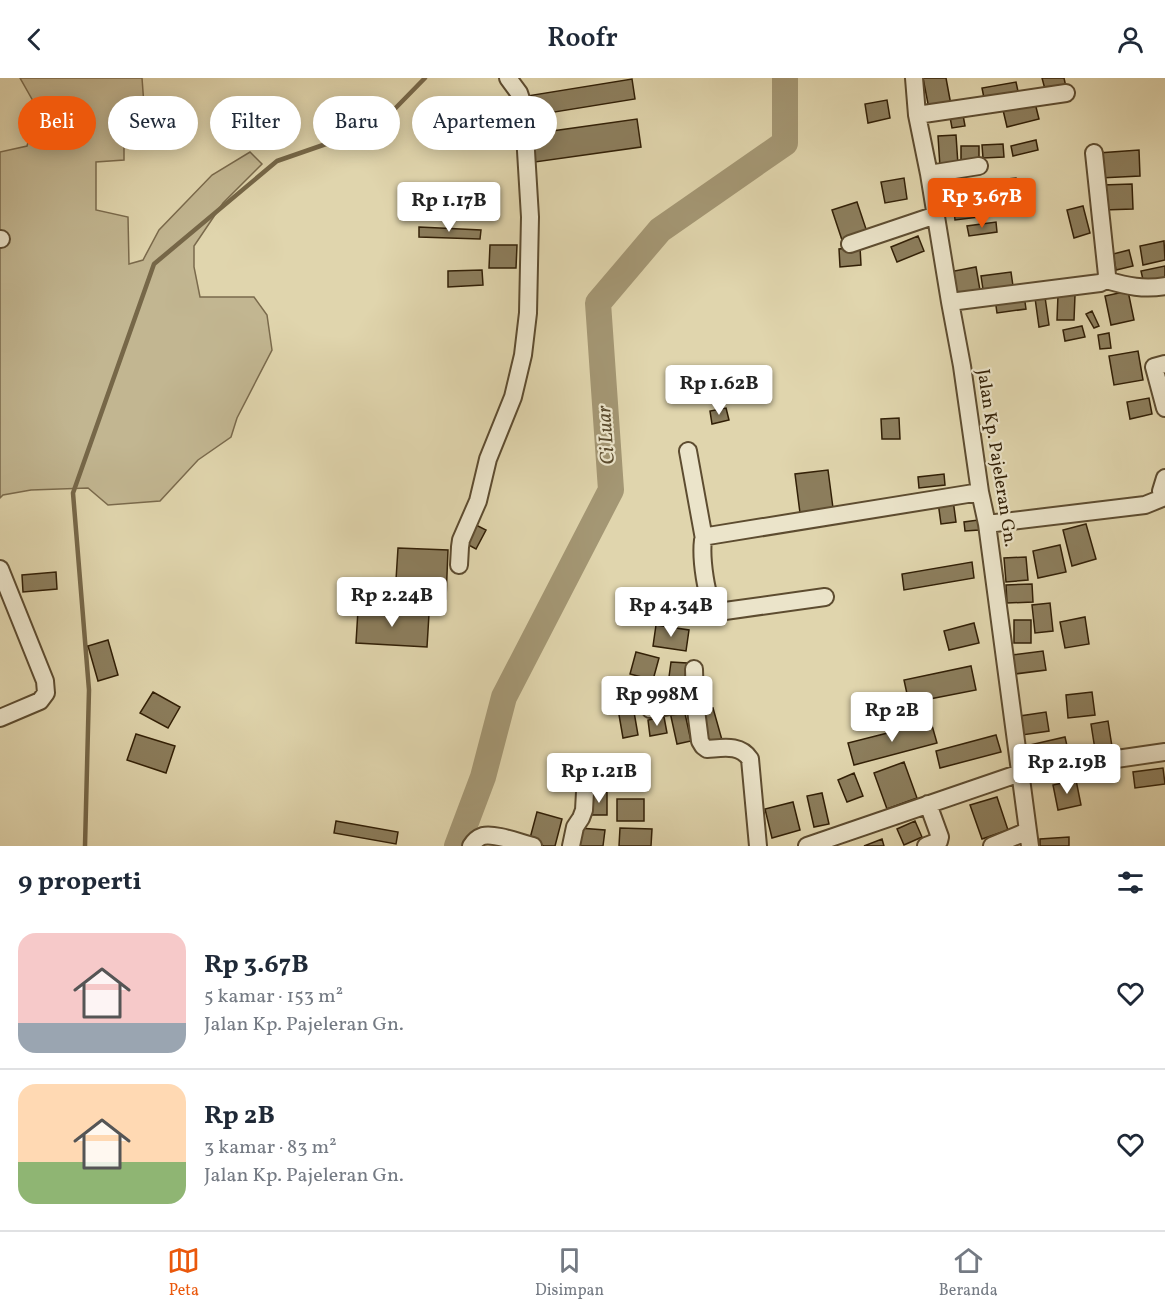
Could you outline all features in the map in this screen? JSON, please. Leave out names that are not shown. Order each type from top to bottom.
[{"type":"street","points":[[459,566],[461,540],[478,501],[488,459],[513,397],[523,355],[528,313],[530,217],[524,118],[519,93],[508,78]]},
{"type":"street","name":"Jalan Kp. Pajeleran Gn.","points":[[914,78],[917,115],[962,366],[980,492],[987,524],[1029,838]]},
{"type":"street","points":[[917,115],[1066,93]]},
{"type":"street","points":[[1094,153],[1106,280]]},
{"type":"street","points":[[929,174],[979,166]]},
{"type":"street","points":[[850,244],[936,215]]},
{"type":"street","points":[[950,302],[1100,283],[1106,280],[1141,288],[1165,286]]},
{"type":"street","points":[[1165,364],[1154,367],[1165,408]]},
{"type":"street","points":[[688,451],[704,539],[707,592],[712,606],[717,611],[725,611],[825,597]]},
{"type":"street","points":[[987,524],[1145,505],[1165,497],[1161,491],[1165,478]]},
{"type":"street","points":[[704,539],[708,536],[980,492]]},
{"type":"street","points":[[0,569],[45,681],[46,693],[40,701],[0,718]]},
{"type":"street","points":[[694,669],[700,741],[705,748],[742,750],[750,759],[758,846]]},
{"type":"street","points":[[650,709],[695,702]]},
{"type":"street","points":[[807,846],[1020,773],[1165,752]]},
{"type":"street","points":[[572,846],[575,827],[584,810],[585,792]]},
{"type":"street","points":[[926,846],[939,841],[940,837],[928,804]]},
{"type":"street","points":[[471,846],[479,837],[486,836],[495,836],[533,846]]},
{"type":"street","points":[[992,846],[1029,838]]},
{"type":"shaded area","points":[[20,78],[142,78],[143,96],[108,96],[108,150],[124,150],[124,160],[96,162],[96,210],[128,217],[129,264],[143,260],[159,230],[212,175],[250,152],[262,164],[223,203],[194,246],[194,267],[200,297],[254,297],[267,315],[272,350],[237,418],[231,437],[198,460],[160,501],[108,505],[88,488],[31,490],[3,495],[0,498],[0,152],[18,148],[18,150],[96,150],[96,96],[30,96]]},
{"type":"building","points":[[923,78],[946,78],[951,105],[929,109]]},
{"type":"building","points":[[1042,78],[1064,78],[1066,87],[1046,93]]},
{"type":"building","points":[[632,79],[635,99],[557,112],[557,96],[527,96]]},
{"type":"building","points":[[1016,82],[1019,96],[985,103],[982,88]]},
{"type":"building","points":[[887,100],[890,118],[868,123],[865,104]]},
{"type":"building","points":[[1035,103],[1039,119],[1007,127],[1003,110]]},
{"type":"building","points":[[963,115],[965,126],[952,128],[950,117]]},
{"type":"building","points":[[637,119],[641,147],[535,162],[533,150],[557,150],[557,130]]},
{"type":"building","points":[[956,135],[958,165],[940,167],[938,136]]},
{"type":"building","points":[[1036,140],[1038,150],[1013,156],[1011,146]]},
{"type":"building","points":[[1003,144],[1004,157],[983,158],[982,145]]},
{"type":"building","points":[[961,146],[979,146],[979,161],[961,161]]},
{"type":"building","points":[[1139,150],[1140,176],[1100,178],[1098,153]]},
{"type":"building","points":[[904,178],[907,199],[885,203],[881,182]]},
{"type":"building","points":[[1016,178],[1020,212],[955,220],[951,185]]},
{"type":"building","points":[[1132,184],[1133,209],[1103,210],[1102,185]]},
{"type":"building","points":[[857,202],[867,232],[842,240],[832,210]]},
{"type":"building","points":[[1083,206],[1090,233],[1074,238],[1067,210]]},
{"type":"building","points":[[996,222],[997,232],[969,236],[967,226]]},
{"type":"building","points":[[419,227],[481,230],[480,239],[419,237]]},
{"type":"building","points":[[918,236],[924,251],[897,262],[891,247]]},
{"type":"building","points":[[1164,241],[1165,260],[1143,265],[1140,246]]},
{"type":"building","points":[[490,245],[517,245],[516,268],[489,268]]},
{"type":"building","points":[[860,247],[861,265],[840,267],[839,249]]},
{"type":"building","points":[[1129,250],[1133,266],[1116,270],[1113,254]]},
{"type":"building","points":[[1165,266],[1165,280],[1144,284],[1141,271]]},
{"type":"building","points":[[976,267],[980,290],[953,294],[949,272]]},
{"type":"building","points":[[482,270],[483,285],[448,287],[448,271]]},
{"type":"building","points":[[1011,272],[1013,286],[983,289],[981,276]]},
{"type":"building","points":[[1128,291],[1134,320],[1111,325],[1105,296]]},
{"type":"building","points":[[1024,295],[1026,309],[997,313],[995,299]]},
{"type":"building","points":[[1058,295],[1075,295],[1074,320],[1057,320]]},
{"type":"building","points":[[1045,297],[1049,325],[1039,327],[1035,298]]},
{"type":"building","points":[[1092,311],[1099,326],[1094,328],[1086,314]]},
{"type":"building","points":[[1082,326],[1085,337],[1065,341],[1063,330]]},
{"type":"building","points":[[1109,333],[1111,348],[1100,349],[1098,335]]},
{"type":"building","points":[[1138,351],[1143,380],[1114,385],[1109,356]]},
{"type":"building","points":[[1149,398],[1152,414],[1130,419],[1127,402]]},
{"type":"building","points":[[726,408],[729,420],[712,424],[710,411]]},
{"type":"building","points":[[899,418],[900,439],[882,439],[881,419]]},
{"type":"building","points":[[828,470],[833,508],[800,513],[795,474]]},
{"type":"building","points":[[944,474],[945,485],[919,488],[918,477]]},
{"type":"building","points":[[953,500],[956,522],[941,524],[938,502]]},
{"type":"building","points":[[978,520],[979,530],[965,531],[964,522]]},
{"type":"building","points":[[472,523],[486,530],[476,549],[463,542]]},
{"type":"building","points":[[1086,524],[1096,559],[1072,566],[1063,530]]},
{"type":"building","points":[[1060,545],[1066,572],[1038,578],[1033,551]]},
{"type":"building","points":[[398,548],[448,550],[446,599],[395,596]]},
{"type":"building","points":[[1026,557],[1028,580],[1006,582],[1004,558]]},
{"type":"building","points":[[972,562],[974,578],[904,590],[902,574]]},
{"type":"building","points":[[56,572],[57,589],[23,592],[22,575]]},
{"type":"building","points":[[1032,584],[1033,602],[1007,603],[1006,585]]},
{"type":"building","points":[[1050,603],[1053,631],[1035,633],[1032,605]]},
{"type":"building","points":[[358,610],[429,614],[427,647],[356,643]]},
{"type":"building","points":[[1085,617],[1089,644],[1065,648],[1060,622]]},
{"type":"building","points":[[1014,620],[1031,620],[1031,643],[1014,643]]},
{"type":"building","points":[[974,623],[979,643],[949,650],[944,631]]},
{"type":"building","points":[[656,625],[689,630],[686,651],[653,646]]},
{"type":"building","points":[[108,640],[118,675],[98,681],[88,646]]},
{"type":"building","points":[[1043,651],[1046,670],[1015,674],[1012,655]]},
{"type":"building","points":[[636,652],[659,658],[653,680],[630,674]]},
{"type":"building","points":[[671,662],[687,663],[685,679],[669,677]]},
{"type":"building","points":[[971,666],[976,690],[909,703],[904,680]]},
{"type":"building","points":[[153,692],[180,707],[168,728],[140,713]]},
{"type":"building","points":[[1092,692],[1095,715],[1068,718],[1066,695]]},
{"type":"building","points":[[633,706],[638,735],[623,738],[618,709]]},
{"type":"building","points":[[713,708],[722,740],[707,744],[698,712]]},
{"type":"building","points":[[684,709],[691,741],[677,744],[670,712]]},
{"type":"building","points":[[1046,712],[1049,731],[1022,735],[1020,716]]},
{"type":"building","points":[[664,717],[667,733],[650,736],[648,720]]},
{"type":"building","points":[[1108,721],[1113,753],[1096,756],[1091,724]]},
{"type":"building","points":[[931,722],[937,743],[854,765],[848,743]]},
{"type":"building","points":[[136,734],[175,746],[166,773],[127,760]]},
{"type":"building","points":[[996,735],[1001,752],[940,768],[936,751]]},
{"type":"building","points":[[1065,737],[1070,759],[1026,769],[1021,747]]},
{"type":"building","points":[[904,762],[917,798],[887,809],[874,773]]},
{"type":"building","points":[[580,763],[601,764],[601,782],[580,781]]},
{"type":"building","points":[[1163,768],[1165,784],[1135,788],[1133,772]]},
{"type":"building","points":[[854,773],[863,796],[847,802],[838,780]]},
{"type":"building","points":[[1076,780],[1081,805],[1058,810],[1053,785]]},
{"type":"building","points":[[607,792],[607,815],[590,815],[590,793]]},
{"type":"building","points":[[822,793],[829,824],[814,827],[807,796]]},
{"type":"building","points":[[997,797],[1008,830],[982,839],[970,805]]},
{"type":"building","points":[[617,799],[644,799],[644,821],[617,821]]},
{"type":"building","points":[[793,802],[800,830],[772,838],[765,809]]},
{"type":"building","points":[[537,812],[562,819],[555,846],[529,842]]},
{"type":"building","points":[[336,821],[398,832],[396,844],[334,833]]},
{"type":"building","points":[[915,821],[922,837],[904,845],[897,829]]},
{"type":"building","points":[[579,828],[605,830],[603,846],[577,846]]},
{"type":"building","points":[[620,828],[652,829],[651,846],[619,846]]},
{"type":"building","points":[[1069,837],[1069,846],[1040,846],[1040,839]]},
{"type":"building","points":[[882,839],[884,846],[864,846]]},
{"type":"waterway","points":[[85,846],[89,690],[73,493],[154,264],[277,161],[378,126],[425,78]]},
{"type":"waterway","name":"Ci Luar","points":[[457,846],[483,777],[504,697],[611,490],[598,303],[660,230],[785,143],[785,78]]}]
